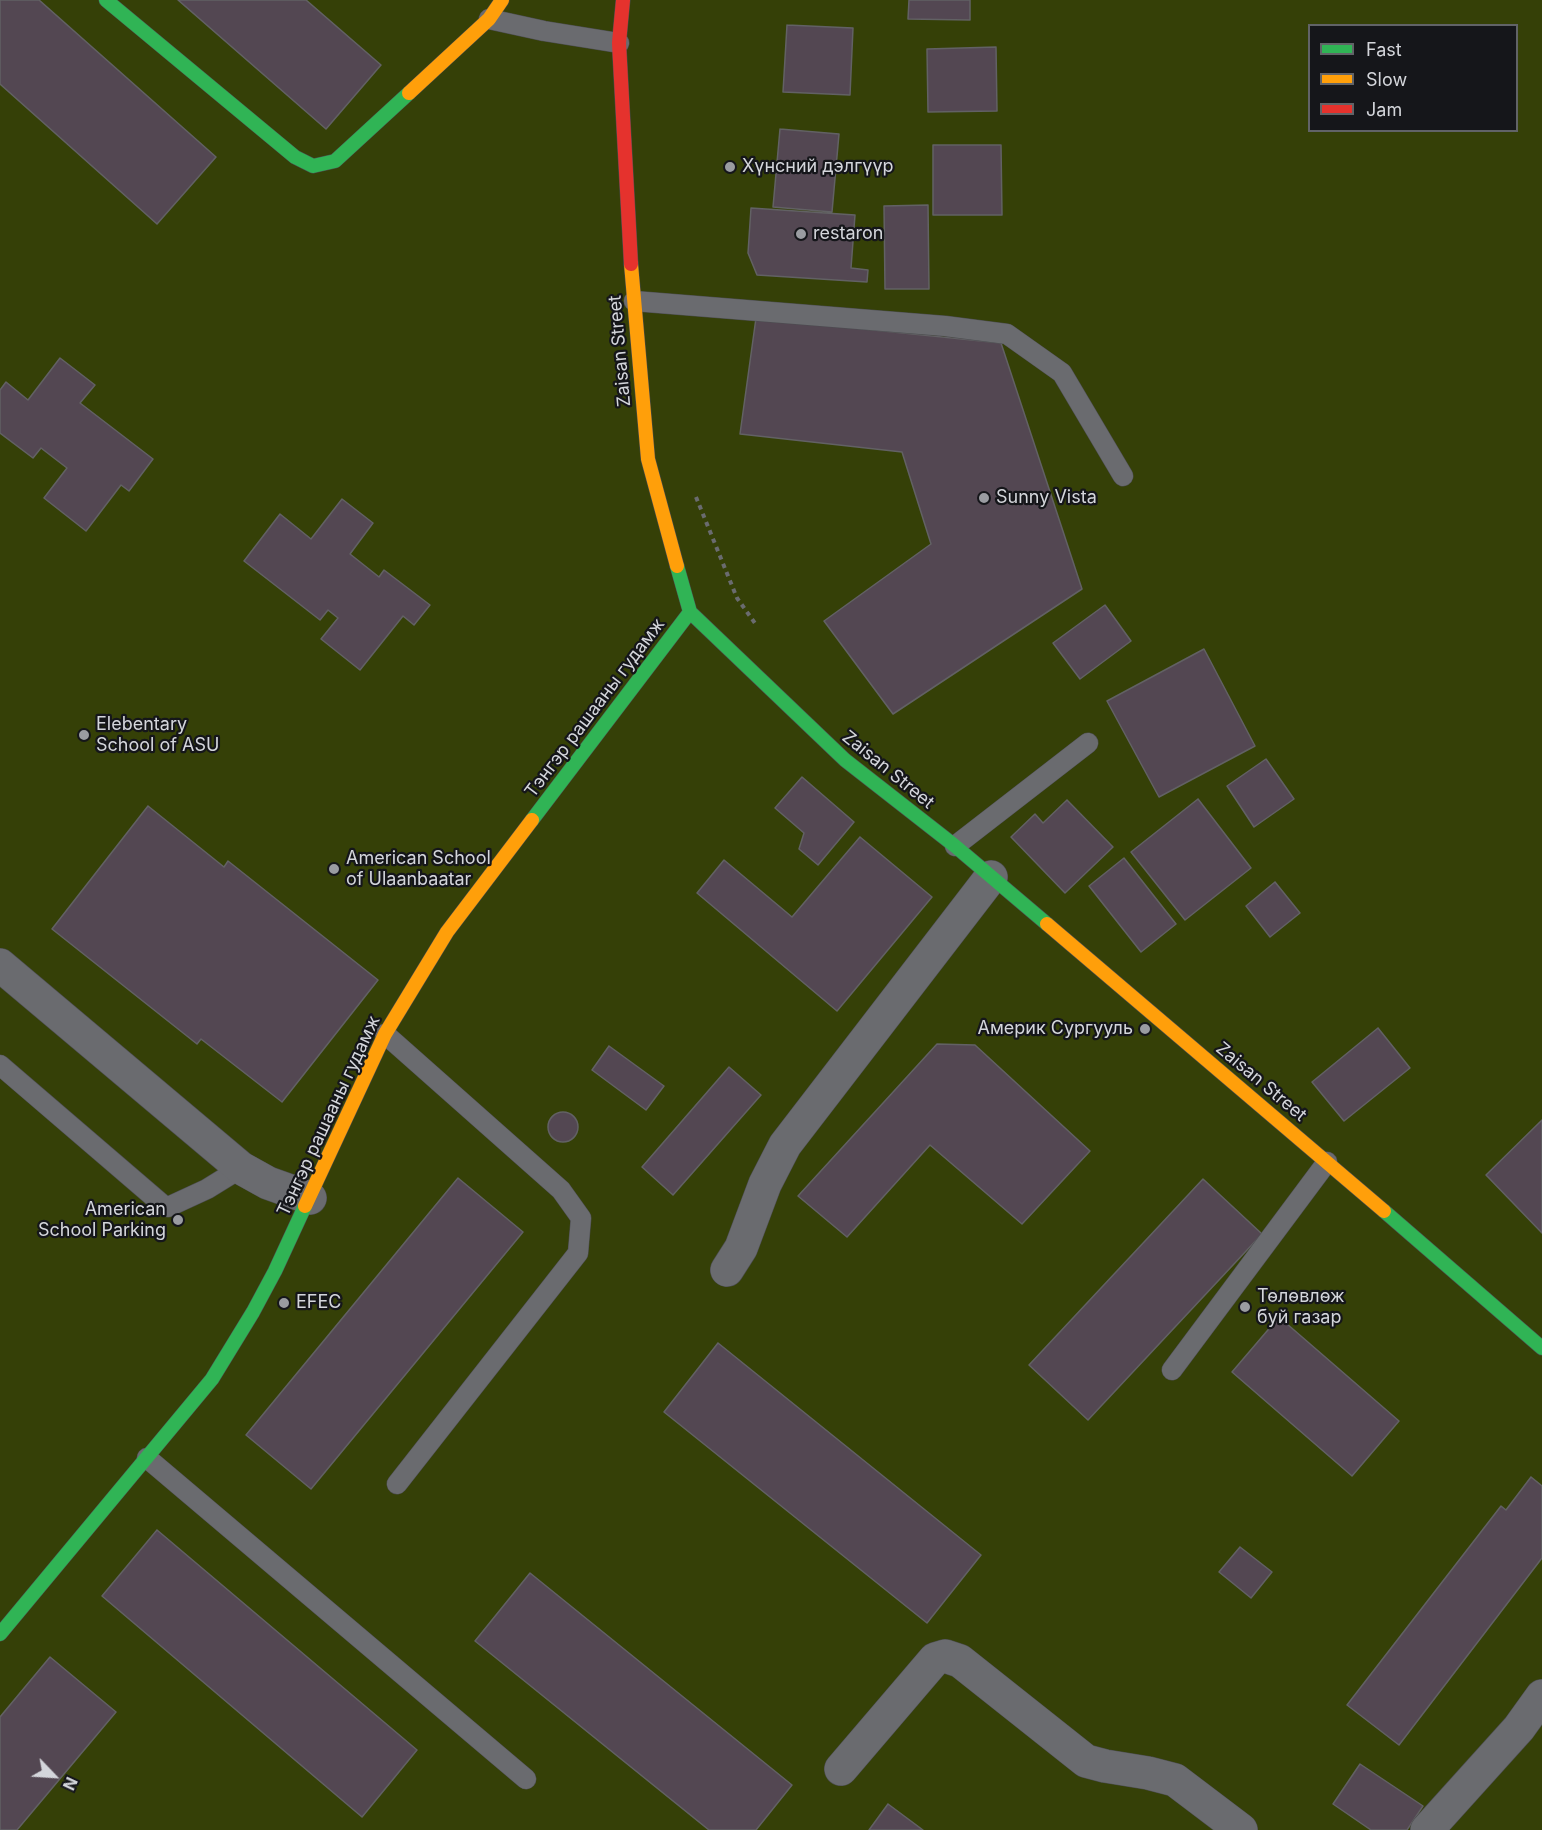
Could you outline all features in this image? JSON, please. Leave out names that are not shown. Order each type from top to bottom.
[{"type":"street","points":[[106,0],[295,157],[313,166],[335,161],[489,20],[502,0]]},
{"type":"street","name":"Zaisan Street","points":[[623,0],[619,43],[627,224],[648,459],[690,612],[845,760],[955,846],[1542,1348]]},
{"type":"street","name":"Тэнгэр рашааны гудамж","points":[[0,1634],[212,1378],[233,1346],[275,1271],[385,1034],[447,932],[690,612]]},
{"type":"street","points":[[728,1270],[741,1248],[765,1184],[785,1145],[991,877]]},
{"type":"street","points":[[0,965],[241,1168],[268,1183],[310,1198]]},
{"type":"street","points":[[841,1769],[935,1659],[945,1656],[960,1660],[1086,1761],[1175,1780],[1241,1830]]},
{"type":"street","points":[[1427,1830],[1519,1728],[1542,1695]]},
{"type":"lane","points":[[489,20],[619,43]]},
{"type":"lane","points":[[634,301],[945,326],[1007,334],[1062,373],[1123,477]]},
{"type":"lane","points":[[955,846],[1088,743]]},
{"type":"lane","points":[[385,1034],[561,1190],[581,1218],[578,1253],[397,1484]]},
{"type":"lane","points":[[0,1065],[163,1205],[168,1207],[207,1189],[241,1168]]},
{"type":"lane","points":[[1172,1370],[1327,1162]]},
{"type":"lane","points":[[147,1458],[526,1779]]},
{"type":"path","points":[[695,493],[737,598],[758,627]]},
{"type":"green space","points":[[0,0],[1542,0],[1542,1830],[0,1830]]},
{"type":"building","points":[[0,0],[39,0],[216,157],[157,224],[0,84]]},
{"type":"building","points":[[178,0],[306,0],[381,65],[326,129]]},
{"type":"building","points":[[909,0],[970,0],[970,20],[908,19]]},
{"type":"building","points":[[787,25],[853,28],[850,95],[783,92]]},
{"type":"building","points":[[996,47],[997,111],[928,112],[927,49]]},
{"type":"building","points":[[780,129],[839,134],[832,212],[773,207]]},
{"type":"building","points":[[933,145],[1001,145],[1002,215],[933,215]]},
{"type":"building","points":[[928,205],[929,289],[885,289],[884,206]]},
{"type":"building","name":"restaron","points":[[751,208],[855,215],[851,268],[868,270],[867,282],[757,275],[748,253]]},
{"type":"building","name":"Sunny Vista","points":[[756,318],[1001,343],[1082,589],[893,714],[824,621],[931,544],[902,452],[740,434]]},
{"type":"building","points":[[60,358],[95,385],[80,403],[153,459],[129,491],[121,485],[86,531],[44,498],[67,468],[41,448],[33,458],[0,433],[0,390],[6,382],[28,400]]},
{"type":"building","points":[[342,499],[373,523],[350,554],[379,577],[384,570],[430,605],[414,625],[403,616],[360,670],[321,639],[338,618],[328,610],[320,620],[244,561],[280,514],[311,539]]},
{"type":"building","points":[[1105,605],[1131,641],[1080,679],[1053,643]]},
{"type":"building","points":[[1204,649],[1255,746],[1159,797],[1107,701]]},
{"type":"building","points":[[1266,759],[1294,799],[1254,827],[1227,786]]},
{"type":"building","points":[[802,777],[854,822],[818,865],[799,849],[804,833],[775,808]]},
{"type":"building","points":[[1198,799],[1251,868],[1185,920],[1131,852]]},
{"type":"building","points":[[1067,800],[1113,847],[1065,893],[1011,837],[1035,814],[1043,823]]},
{"type":"building","points":[[148,806],[224,867],[228,861],[378,980],[282,1102],[201,1039],[197,1044],[52,929]]},
{"type":"building","points":[[860,837],[932,897],[837,1011],[697,893],[724,860],[792,917]]},
{"type":"building","points":[[1124,858],[1176,924],[1141,952],[1089,886]]},
{"type":"building","points":[[1275,882],[1300,913],[1270,937],[1246,906]]},
{"type":"building","points":[[1378,1028],[1410,1068],[1344,1121],[1312,1082]]},
{"type":"building","points":[[937,1044],[975,1045],[1090,1151],[1022,1224],[930,1145],[847,1237],[798,1196]]},
{"type":"building","points":[[609,1046],[664,1086],[646,1110],[592,1070]]},
{"type":"building","points":[[729,1067],[761,1095],[673,1195],[642,1167]]},
{"type":"building","points":[[563,1112],[569,1113],[577,1121],[577,1133],[569,1141],[563,1142],[557,1141],[549,1133],[548,1127],[549,1121],[557,1113]]},
{"type":"building","points":[[1542,1120],[1542,1233],[1486,1175]]},
{"type":"building","points":[[458,1178],[523,1232],[311,1489],[246,1435]]},
{"type":"building","points":[[1203,1179],[1262,1234],[1088,1420],[1029,1365]]},
{"type":"building","points":[[1279,1317],[1399,1421],[1352,1476],[1232,1372]]},
{"type":"building","points":[[718,1343],[981,1555],[927,1623],[664,1412]]},
{"type":"building","points":[[1531,1477],[1542,1486],[1542,1558],[1399,1745],[1347,1705],[1501,1506],[1506,1510]]},
{"type":"building","points":[[157,1530],[417,1750],[362,1817],[102,1596]]},
{"type":"building","points":[[1240,1547],[1272,1572],[1251,1598],[1219,1572]]},
{"type":"building","points":[[530,1573],[792,1785],[756,1830],[709,1830],[475,1641]]},
{"type":"building","points":[[50,1657],[116,1712],[17,1830],[0,1830],[0,1717]]},
{"type":"building","points":[[1360,1764],[1423,1806],[1407,1830],[1371,1830],[1333,1804]]},
{"type":"building","points":[[888,1804],[923,1830],[869,1830]]},
{"type":"traffic: fast","points":[[106,0],[295,157],[313,166],[335,161],[409,93]]},
{"type":"traffic: fast","points":[[677,566],[690,612],[845,760],[955,846],[1047,924]]},
{"type":"traffic: fast","points":[[532,820],[690,612]]},
{"type":"traffic: fast","points":[[0,1634],[212,1379],[253,1312],[305,1206]]},
{"type":"traffic: fast","points":[[1384,1211],[1542,1348]]},
{"type":"traffic: slow","points":[[409,93],[489,19],[502,0]]},
{"type":"traffic: slow","points":[[631,264],[648,459],[677,566]]},
{"type":"traffic: slow","points":[[305,1206],[385,1034],[447,932],[532,820]]},
{"type":"traffic: slow","points":[[1047,924],[1384,1211]]},
{"type":"traffic: jam","points":[[623,0],[619,43],[631,264]]},
{"type":"place","name":"Хүнсний дэлгүүр","points":[[730,167]]},
{"type":"place","name":"restaron","points":[[801,234]]},
{"type":"place","name":"Sunny Vista","points":[[984,498]]},
{"type":"place","name":"Elebentary School of ASU","points":[[84,735]]},
{"type":"place","name":"American School of Ulaanbaatar","points":[[334,869]]},
{"type":"place","name":"Америк Cургууль","points":[[1145,1029]]},
{"type":"place","name":"American School Parking","points":[[178,1220]]},
{"type":"place","name":"EFEC","points":[[284,1303]]},
{"type":"place","name":"Төлөвлөж буй газар","points":[[1245,1307]]}]
